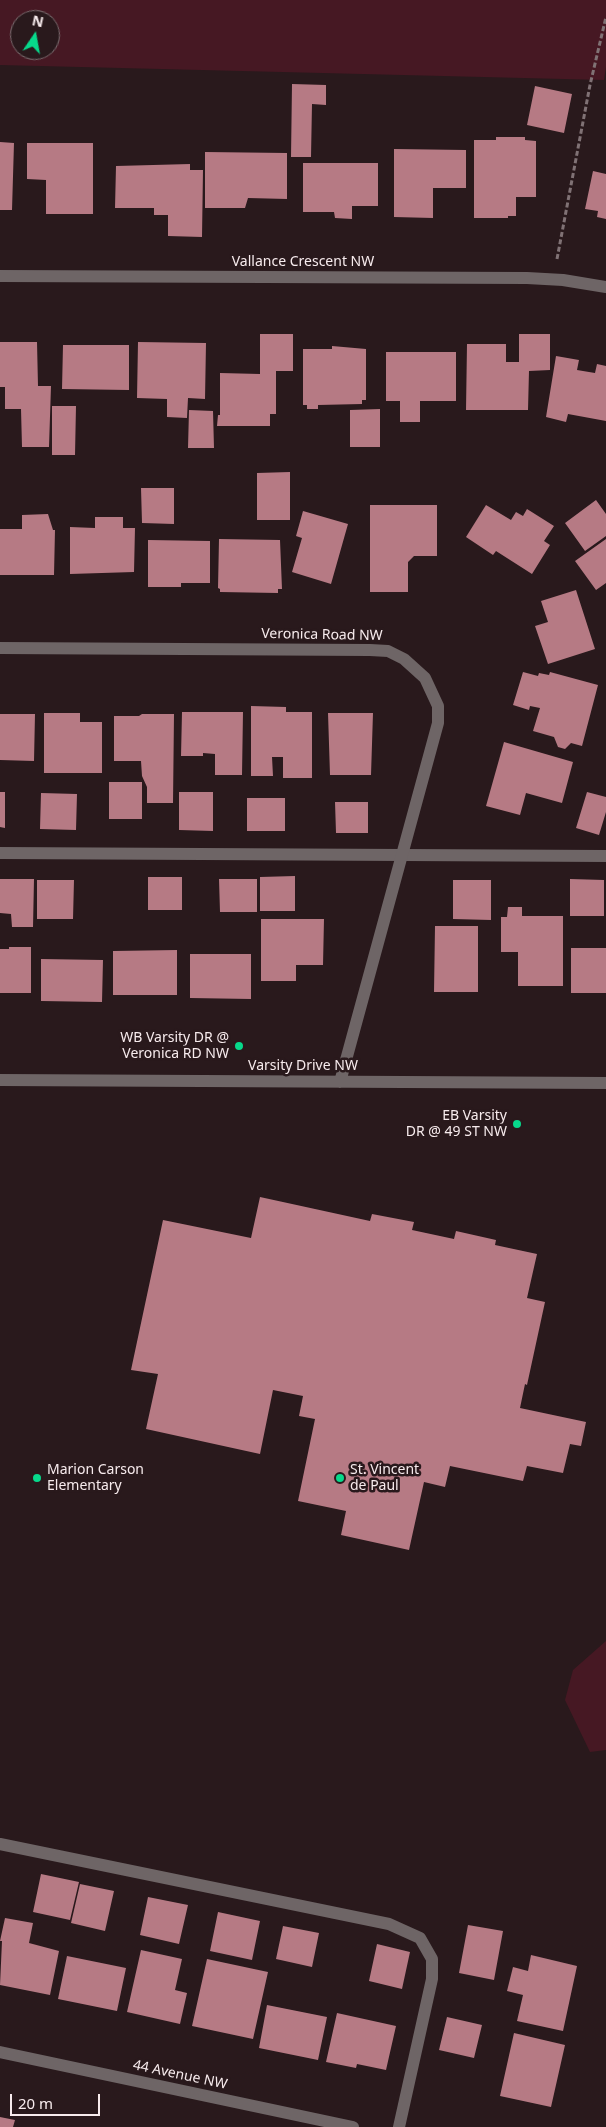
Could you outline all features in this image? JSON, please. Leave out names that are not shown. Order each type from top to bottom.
[{"type":"street","name":"Vallance Crescent NW","points":[[0,276],[517,278],[552,280],[606,288]]},
{"type":"street","name":"Veronica Road NW","points":[[0,648],[388,651],[404,659],[420,673],[430,688],[438,706],[438,722],[340,1082]]},
{"type":"street","points":[[0,853],[606,856]]},
{"type":"street","name":"Varsity Drive NW","points":[[0,1080],[606,1083]]},
{"type":"street","points":[[0,1844],[389,1924],[420,1938],[432,1959],[432,1979],[399,2127]]},
{"type":"street","name":"44 Avenue NW","points":[[0,2052],[353,2127]]},
{"type":"path","points":[[552,280],[570,197],[590,85],[606,17]]},
{"type":"shaded area","points":[[0,0],[606,0],[606,67],[604,80],[0,65]]},
{"type":"shaded area","points":[[606,1641],[606,1750],[590,1752],[565,1700],[573,1670]]},
{"type":"building","points":[[292,84],[326,85],[326,105],[312,104],[311,157],[291,157]]},
{"type":"building","points":[[535,86],[572,94],[564,133],[527,125]]},
{"type":"building","points":[[496,137],[525,137],[525,140],[536,141],[536,197],[516,197],[516,216],[508,216],[508,218],[474,218],[474,140],[496,140]]},
{"type":"building","points":[[0,142],[14,143],[12,210],[0,210]]},
{"type":"building","points":[[27,143],[93,143],[93,214],[46,214],[46,180],[27,179]]},
{"type":"building","points":[[394,149],[466,150],[466,188],[433,188],[433,218],[394,217]]},
{"type":"building","points":[[205,152],[287,153],[287,199],[248,198],[245,208],[205,208]]},
{"type":"building","points":[[303,163],[378,163],[378,206],[352,206],[352,219],[335,218],[334,212],[303,212]]},
{"type":"building","points":[[190,164],[190,170],[203,170],[202,237],[168,236],[168,215],[154,215],[154,208],[115,208],[116,166]]},
{"type":"building","points":[[593,171],[606,174],[606,219],[597,217],[598,211],[585,209]]},
{"type":"building","points":[[260,334],[293,334],[293,371],[276,371],[276,414],[270,414],[270,426],[217,426],[218,415],[220,415],[220,373],[260,374]]},
{"type":"building","points":[[519,334],[550,334],[550,370],[529,371],[528,410],[466,410],[467,344],[506,344],[506,362],[519,362]]},
{"type":"building","points":[[0,342],[37,342],[38,386],[51,386],[49,447],[22,447],[21,409],[5,409],[5,387],[0,387]]},
{"type":"building","points":[[138,342],[206,343],[205,399],[188,398],[187,418],[167,417],[167,399],[137,398]]},
{"type":"building","points":[[63,345],[129,345],[129,390],[62,389]]},
{"type":"building","points":[[332,346],[366,349],[366,400],[362,400],[362,404],[318,405],[318,409],[307,409],[307,405],[303,405],[303,349],[332,349]]},
{"type":"building","points":[[386,352],[456,352],[456,401],[420,401],[420,422],[400,422],[400,401],[386,401]]},
{"type":"building","points":[[556,356],[579,360],[577,370],[595,373],[597,364],[606,366],[606,421],[568,414],[566,422],[546,417]]},
{"type":"building","points":[[52,406],[76,406],[75,455],[52,455]]},
{"type":"building","points":[[380,409],[380,447],[350,447],[350,410]]},
{"type":"building","points":[[189,410],[213,411],[214,448],[188,448]]},
{"type":"building","points":[[290,472],[290,520],[257,520],[257,473]]},
{"type":"building","points":[[141,488],[174,488],[174,524],[142,523]]},
{"type":"building","points":[[596,500],[606,514],[606,536],[585,551],[565,523]]},
{"type":"building","points":[[370,505],[437,505],[437,556],[414,556],[408,562],[408,592],[370,592]]},
{"type":"building","points":[[486,505],[511,520],[516,512],[523,516],[527,509],[554,526],[544,541],[550,545],[532,574],[496,551],[493,555],[466,537]]},
{"type":"building","points":[[303,511],[348,524],[331,584],[292,572],[302,538],[296,536]]},
{"type":"building","points":[[48,514],[53,530],[55,530],[54,575],[0,575],[0,529],[22,529],[22,515]]},
{"type":"building","points":[[95,517],[123,517],[123,528],[135,528],[134,572],[70,574],[70,527],[95,528]]},
{"type":"building","points":[[219,539],[280,540],[282,589],[278,589],[278,593],[220,592],[218,588]]},
{"type":"building","points":[[606,539],[606,583],[596,590],[575,561]]},
{"type":"building","points":[[148,540],[210,541],[210,583],[181,583],[181,587],[148,587]]},
{"type":"building","points":[[576,590],[595,649],[548,664],[535,626],[548,622],[541,601]]},
{"type":"building","points":[[523,672],[538,676],[539,673],[549,675],[550,672],[598,685],[582,746],[571,743],[565,749],[558,747],[554,737],[533,731],[540,708],[530,706],[529,710],[513,705]]},
{"type":"building","points":[[251,706],[286,707],[286,712],[312,712],[312,778],[283,778],[283,757],[272,757],[273,776],[251,776]]},
{"type":"building","points":[[182,712],[243,712],[242,775],[215,775],[215,754],[203,753],[203,756],[181,756]]},
{"type":"building","points":[[44,713],[80,713],[80,722],[102,722],[102,773],[44,773]]},
{"type":"building","points":[[328,713],[373,713],[371,775],[330,775]]},
{"type":"building","points":[[0,714],[35,714],[34,761],[0,760]]},
{"type":"building","points":[[142,714],[174,714],[173,803],[147,803],[147,787],[142,776],[141,761],[114,761],[114,716],[139,716]]},
{"type":"building","points":[[504,742],[573,762],[562,803],[526,793],[520,815],[486,806]]},
{"type":"building","points":[[109,782],[142,782],[142,819],[109,819]]},
{"type":"building","points":[[0,792],[5,792],[5,828],[0,827]]},
{"type":"building","points":[[179,792],[213,792],[213,831],[179,830]]},
{"type":"building","points":[[587,792],[606,797],[606,812],[599,835],[576,828]]},
{"type":"building","points":[[41,793],[77,794],[76,830],[40,829]]},
{"type":"building","points":[[247,798],[285,798],[285,831],[247,831]]},
{"type":"building","points":[[335,802],[368,802],[368,833],[336,833]]},
{"type":"building","points":[[295,876],[295,911],[260,911],[260,877]]},
{"type":"building","points":[[148,877],[182,877],[182,910],[148,910]]},
{"type":"building","points":[[0,879],[34,879],[33,927],[12,927],[11,914],[0,913]]},
{"type":"building","points":[[219,879],[257,879],[257,912],[220,912]]},
{"type":"building","points":[[570,879],[604,880],[604,916],[570,916]]},
{"type":"building","points":[[37,880],[74,880],[73,919],[37,919]]},
{"type":"building","points":[[453,880],[491,880],[491,920],[453,919]]},
{"type":"building","points":[[508,907],[522,907],[522,916],[563,916],[563,986],[518,986],[518,952],[501,952],[501,917],[507,917]]},
{"type":"building","points":[[261,919],[324,919],[323,965],[296,965],[296,981],[261,981]]},
{"type":"building","points":[[435,926],[478,926],[478,992],[434,992]]},
{"type":"building","points":[[9,947],[31,947],[31,993],[0,993],[0,949],[9,949]]},
{"type":"building","points":[[571,948],[606,948],[606,993],[571,993]]},
{"type":"building","points":[[177,950],[177,995],[113,995],[113,951]]},
{"type":"building","points":[[190,954],[251,954],[251,999],[190,998]]},
{"type":"building","points":[[41,959],[103,960],[102,1002],[41,1001]]},
{"type":"building","points":[[260,1197],[370,1221],[372,1214],[414,1222],[412,1230],[454,1239],[456,1231],[496,1240],[495,1245],[537,1254],[527,1298],[545,1302],[527,1385],[525,1384],[520,1408],[586,1422],[581,1446],[570,1444],[563,1473],[527,1466],[523,1481],[450,1466],[445,1487],[424,1482],[409,1550],[341,1535],[346,1511],[298,1501],[315,1419],[299,1416],[303,1396],[273,1390],[260,1454],[146,1429],[158,1374],[131,1370],[163,1220],[251,1238]]},
{"type":"building","points":[[41,1874],[79,1882],[70,1920],[33,1912]]},
{"type":"building","points":[[80,1884],[114,1891],[105,1931],[71,1923]]},
{"type":"building","points":[[148,1897],[188,1905],[179,1944],[140,1935]]},
{"type":"building","points":[[218,1912],[260,1921],[252,1960],[210,1951]]},
{"type":"building","points":[[5,1918],[33,1923],[29,1943],[59,1951],[50,1995],[0,1985],[2,1941],[0,1941]]},
{"type":"building","points":[[468,1925],[503,1931],[494,1980],[459,1973]]},
{"type":"building","points":[[283,1926],[319,1933],[312,1967],[276,1959]]},
{"type":"building","points":[[377,1944],[410,1952],[402,1989],[369,1981]]},
{"type":"building","points":[[141,1950],[182,1959],[175,1990],[187,1993],[180,2024],[127,2012]]},
{"type":"building","points":[[531,1955],[577,1966],[563,2031],[517,2021],[523,1995],[507,1991],[513,1967],[528,1971]]},
{"type":"building","points":[[67,1956],[126,1968],[117,2011],[58,1999]]},
{"type":"building","points":[[207,1959],[268,1972],[253,2039],[192,2026]]},
{"type":"building","points":[[267,2005],[327,2017],[318,2060],[259,2048]]},
{"type":"building","points":[[337,2013],[396,2026],[386,2070],[357,2064],[356,2068],[326,2062]]},
{"type":"building","points":[[447,2017],[482,2025],[474,2058],[439,2050]]},
{"type":"building","points":[[514,2033],[565,2045],[551,2107],[500,2096]]},
{"type":"building","points":[[0,2117],[15,2120],[13,2127],[0,2127]]},
{"type":"place","name":"WB Varsity DR @ Veronica RD NW","points":[[239,1046]]},
{"type":"place","name":"EB Varsity DR @ 49 ST NW","points":[[517,1124]]},
{"type":"place","name":"Marion Carson Elementary","points":[[37,1478]]},
{"type":"place","name":"St. Vincent de Paul","points":[[340,1478]]}]
